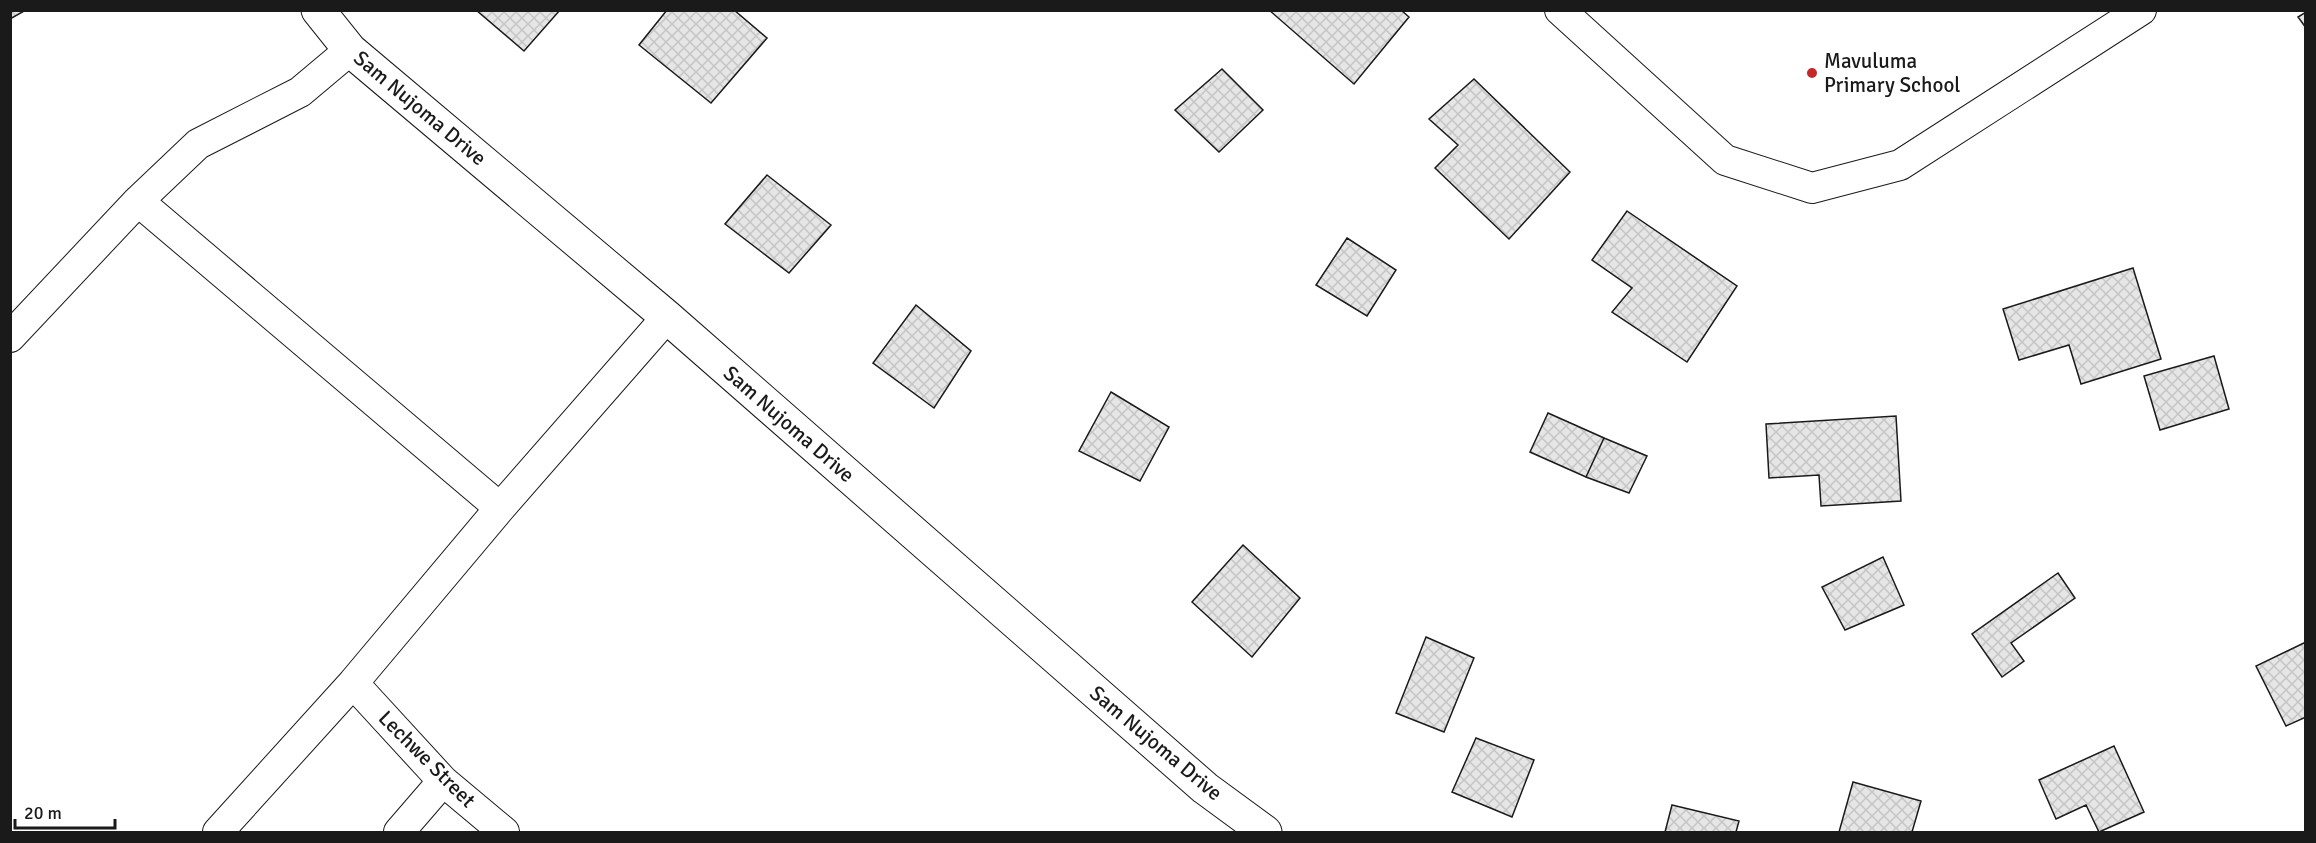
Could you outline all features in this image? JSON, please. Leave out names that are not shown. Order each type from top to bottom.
[{"type":"street","name":"Sam Nujoma Drive","points":[[318,10],[350,50],[667,317],[1205,788],[1265,832]]},
{"type":"street","points":[[1560,10],[1725,160],[1812,188],[1900,165],[2141,10]]},
{"type":"street","points":[[10,337],[138,201],[198,144],[300,93],[350,50]]},
{"type":"street","points":[[138,201],[500,508]]},
{"type":"street","points":[[218,832],[353,683],[500,508],[667,317]]},
{"type":"street","name":"Lechwe Street","points":[[353,683],[443,781],[504,832]]},
{"type":"street","points":[[399,832],[443,781]]},
{"type":"building","points":[[10,10],[26,10],[10,19]]},
{"type":"building","points":[[476,10],[560,10],[524,51]]},
{"type":"building","points":[[667,10],[734,10],[767,38],[711,103],[639,45]]},
{"type":"building","points":[[1269,10],[1401,10],[1409,17],[1354,84]]},
{"type":"building","points":[[2306,12],[2306,28],[2298,17]]},
{"type":"building","points":[[1222,69],[1263,110],[1219,152],[1175,110]]},
{"type":"building","points":[[1474,79],[1570,172],[1509,239],[1435,168],[1458,145],[1429,119]]},
{"type":"building","points":[[767,175],[831,225],[789,273],[725,224]]},
{"type":"building","points":[[1627,211],[1737,286],[1687,362],[1612,312],[1632,288],[1592,260]]},
{"type":"building","points":[[1347,238],[1396,270],[1367,316],[1316,285]]},
{"type":"building","points":[[2133,268],[2161,359],[2081,384],[2069,345],[2019,360],[2003,309]]},
{"type":"building","points":[[916,305],[971,351],[934,408],[873,363]]},
{"type":"building","points":[[2214,356],[2229,409],[2160,430],[2144,376]]},
{"type":"building","points":[[1111,392],[1169,427],[1140,481],[1079,451]]},
{"type":"building","points":[[1548,413],[1604,438],[1586,477],[1530,452]]},
{"type":"building","points":[[1896,416],[1901,501],[1821,506],[1819,475],[1769,478],[1766,424]]},
{"type":"building","points":[[1604,438],[1647,456],[1629,493],[1586,477]]},
{"type":"building","points":[[1243,545],[1300,598],[1252,657],[1192,602]]},
{"type":"building","points":[[1883,557],[1904,605],[1845,630],[1822,587]]},
{"type":"building","points":[[2058,573],[2075,598],[2011,643],[2024,661],[2002,677],[1972,634]]},
{"type":"building","points":[[1426,637],[1474,658],[1444,732],[1396,713]]},
{"type":"building","points":[[2306,642],[2306,717],[2286,726],[2256,666]]},
{"type":"building","points":[[1476,738],[1534,760],[1512,817],[1452,792]]},
{"type":"building","points":[[2114,746],[2144,812],[2099,832],[2086,805],[2056,819],[2039,780]]},
{"type":"building","points":[[1853,782],[1921,801],[1912,832],[1839,832]]},
{"type":"building","points":[[1672,805],[1739,821],[1736,832],[1665,832]]},
{"type":"place","name":"Mavuluma Primary School","points":[[1812,73]]}]
